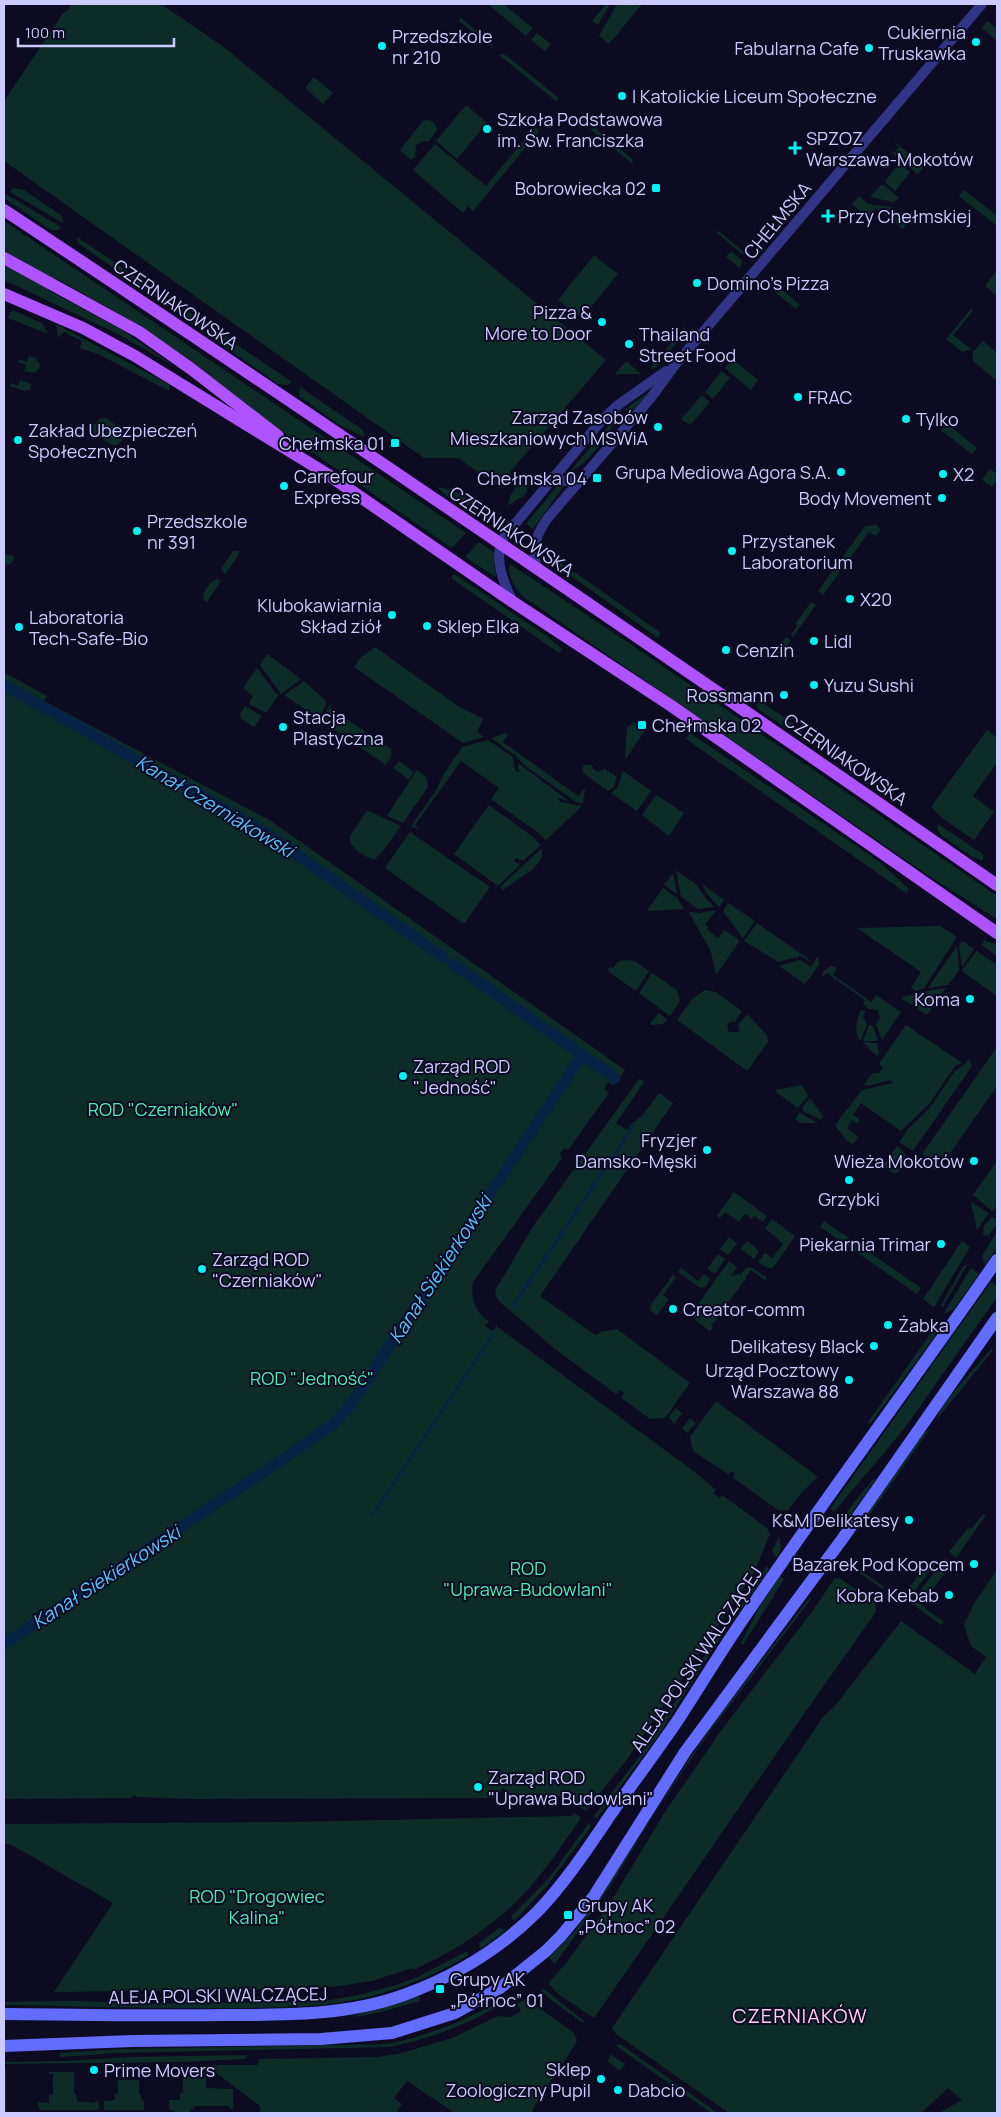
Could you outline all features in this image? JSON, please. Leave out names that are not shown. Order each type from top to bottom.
[{"type":"main road","name":"CZERNIAKOWSKA","points":[[4,210],[350,441],[799,747],[997,885]]},
{"type":"main road","points":[[4,258],[139,332],[190,368],[327,474]]},
{"type":"main road","points":[[4,294],[83,328],[135,356],[327,474],[513,602],[670,705],[997,933]]},
{"type":"main road","name":"ALEJA POLSKI WALCZĄCEJ","points":[[4,2014],[234,2015],[320,2013],[348,2009],[404,1995],[462,1968],[498,1945],[537,1911],[577,1862],[679,1718],[736,1628],[818,1509],[909,1386],[997,1260]]},
{"type":"main road","points":[[4,2046],[132,2041],[321,2038],[392,2033],[455,2013],[500,1988],[551,1946],[594,1896],[685,1752],[843,1538],[997,1318]]},
{"type":"street","name":"CHEŁMSKA","points":[[539,571],[534,557],[536,537],[547,519],[650,399],[675,365],[982,4]]},
{"type":"street","name":"CHEŁMSKA","points":[[500,545],[511,528],[610,412],[675,365]]},
{"type":"street","points":[[554,477],[563,481],[579,481]]},
{"type":"street","points":[[500,545],[500,564],[503,582],[513,602]]},
{"type":"green space","points":[[72,4],[161,4],[225,48],[606,360],[498,486],[458,458],[424,458],[4,161],[4,101],[64,12]]},
{"type":"green space","points":[[488,4],[503,4],[533,28],[526,36]]},
{"type":"green space","points":[[606,4],[609,6],[598,25],[592,21]]},
{"type":"green space","points":[[617,4],[642,4],[609,44],[599,36]]},
{"type":"green space","points":[[461,18],[492,44],[493,48],[459,21]]},
{"type":"green space","points":[[987,21],[997,29],[997,41],[982,28]]},
{"type":"green space","points":[[537,33],[551,44],[545,51],[531,40]]},
{"type":"green space","points":[[503,54],[559,98],[556,101],[499,55]]},
{"type":"green space","points":[[314,77],[333,93],[323,104],[305,88]]},
{"type":"green space","points":[[466,105],[487,123],[457,159],[436,141]]},
{"type":"green space","points":[[426,120],[434,123],[437,130],[429,141],[423,141],[416,145],[415,157],[411,160],[400,150],[423,121]]},
{"type":"green space","points":[[535,127],[539,131],[473,211],[469,207],[471,203],[463,213],[413,170],[435,144],[486,186]]},
{"type":"green space","points":[[595,128],[631,158],[634,165],[590,129]]},
{"type":"green space","points":[[891,139],[924,166],[918,174],[885,147],[894,153],[899,147]]},
{"type":"green space","points":[[899,164],[910,172],[895,191],[886,183],[886,180]]},
{"type":"green space","points":[[881,185],[884,185],[899,198],[893,202],[870,197]]},
{"type":"green space","points":[[13,188],[24,190],[62,216],[63,223],[10,192]]},
{"type":"green space","points":[[964,190],[997,216],[997,226],[959,196]]},
{"type":"green space","points":[[4,193],[61,227],[59,230],[51,230],[4,198]]},
{"type":"green space","points":[[859,196],[868,204],[895,209],[889,216],[894,220],[899,212],[909,221],[903,229],[876,208],[868,218],[852,204]]},
{"type":"green space","points":[[4,221],[466,533],[452,548],[255,413],[189,359],[129,320],[63,282],[55,278],[48,290],[122,330],[177,368],[120,335],[4,280]]},
{"type":"green space","points":[[715,231],[720,232],[744,252],[743,255]]},
{"type":"green space","points":[[77,237],[292,382],[287,385],[278,384],[78,243]]},
{"type":"green space","points":[[731,251],[742,261],[740,268],[726,257]]},
{"type":"green space","points":[[594,255],[618,274],[582,318],[558,300]]},
{"type":"green space","points":[[997,270],[997,296],[985,286]]},
{"type":"green space","points":[[769,282],[774,283],[800,305],[796,309],[765,284]]},
{"type":"green space","points":[[971,309],[973,311],[953,335],[971,349],[962,352],[946,339]]},
{"type":"green space","points":[[12,310],[42,323],[48,334],[8,318]]},
{"type":"green space","points":[[56,324],[170,385],[169,391],[98,354],[80,348],[82,341],[64,332],[58,337]]},
{"type":"green space","points":[[684,327],[688,330],[655,368],[650,369]]},
{"type":"green space","points":[[983,341],[997,353],[997,381],[973,361],[973,352]]},
{"type":"green space","points":[[29,356],[35,358],[40,364],[39,369],[34,373],[24,371],[26,365],[18,362],[19,359],[27,362]]},
{"type":"green space","points":[[733,359],[758,380],[751,390],[725,368]]},
{"type":"green space","points":[[626,361],[641,374],[615,374]]},
{"type":"green space","points":[[722,371],[730,378],[713,399],[705,392]]},
{"type":"green space","points":[[20,380],[31,384],[30,390],[25,391],[10,386],[11,383],[18,386]]},
{"type":"green space","points":[[300,387],[363,430],[364,437],[338,424],[299,396]]},
{"type":"green space","points":[[648,394],[631,412],[626,411],[627,408]]},
{"type":"green space","points":[[702,395],[710,402],[692,423],[689,424],[681,419]]},
{"type":"green space","points":[[100,418],[106,418],[123,430],[124,438],[117,445],[112,445],[94,434],[93,426]]},
{"type":"green space","points":[[613,421],[608,433],[596,450],[582,464],[570,471]]},
{"type":"green space","points":[[945,422],[977,448],[972,454],[941,430]]},
{"type":"green space","points":[[990,469],[997,474],[997,479],[992,487],[982,480]]},
{"type":"green space","points":[[525,474],[528,483],[526,494],[508,506],[510,496]]},
{"type":"green space","points":[[565,484],[533,529],[526,524],[558,485]]},
{"type":"green space","points":[[437,487],[454,490],[481,505],[483,509],[477,516],[474,515],[449,498]]},
{"type":"green space","points":[[876,525],[881,529],[876,536],[869,532],[823,595],[818,591],[865,526]]},
{"type":"green space","points":[[479,542],[495,553],[494,566],[496,577],[465,557]]},
{"type":"green space","points":[[233,551],[239,551],[238,556],[225,574],[221,569]]},
{"type":"green space","points":[[4,553],[15,557],[11,564],[4,565]]},
{"type":"green space","points":[[546,558],[556,560],[570,569],[568,571],[571,573],[573,571],[661,633],[658,638]]},
{"type":"green space","points":[[510,564],[632,645],[997,896],[997,919],[935,880],[525,598],[518,591],[511,578],[509,573]]},
{"type":"green space","points":[[454,574],[547,636],[562,649],[559,653],[451,578]]},
{"type":"green space","points":[[217,579],[221,581],[207,602],[204,600],[203,594],[210,583]]},
{"type":"green space","points":[[811,602],[816,605],[793,637],[791,635],[797,626],[795,624]]},
{"type":"green space","points":[[786,637],[791,640],[779,657],[774,654]]},
{"type":"green space","points":[[375,647],[458,706],[483,719],[477,732],[484,737],[463,743],[354,667],[361,657]]},
{"type":"green space","points":[[267,654],[301,679],[281,694],[260,665]]},
{"type":"green space","points":[[257,668],[278,696],[266,713],[249,704],[253,696],[243,688]]},
{"type":"green space","points":[[4,672],[47,696],[44,701],[271,821],[625,1070],[614,1086],[608,1082],[604,1089],[609,1093],[568,1150],[564,1148],[559,1155],[562,1158],[473,1282],[473,1299],[480,1314],[489,1321],[485,1326],[493,1331],[496,1326],[696,1473],[716,1490],[713,1493],[720,1498],[722,1495],[767,1528],[770,1534],[755,1571],[625,1762],[586,1811],[563,1796],[514,1797],[503,1788],[495,1798],[192,1799],[137,1797],[134,1795],[131,1798],[4,1799]]},
{"type":"green space","points":[[304,681],[327,702],[319,719],[284,695]]},
{"type":"green space","points":[[759,700],[796,726],[788,729],[759,710],[757,705]]},
{"type":"green space","points":[[330,704],[332,705],[330,708],[391,749],[391,757],[386,765],[322,721]]},
{"type":"green space","points":[[245,706],[262,716],[254,727],[241,719],[240,714]]},
{"type":"green space","points":[[635,722],[645,730],[625,760],[627,727]]},
{"type":"green space","points":[[987,730],[997,738],[997,763],[973,796],[994,812],[974,840],[941,817],[931,807]]},
{"type":"green space","points":[[506,733],[508,735],[503,742],[578,796],[585,789],[583,803],[576,802],[524,765],[516,756],[491,738]]},
{"type":"green space","points":[[690,733],[864,851],[883,865],[909,889],[906,893],[686,739]]},
{"type":"green space","points":[[488,740],[513,757],[515,770],[520,771],[518,763],[569,801],[558,798],[560,802],[582,806],[546,840],[491,799],[499,788],[461,761],[415,825],[421,830],[411,826],[435,792],[445,772],[462,747]]},
{"type":"green space","points":[[399,761],[414,772],[409,780],[393,768]]},
{"type":"green space","points":[[583,765],[592,765],[593,769],[598,772],[605,769],[617,777],[614,787],[608,791],[583,773]]},
{"type":"green space","points":[[417,770],[427,778],[428,787],[403,823],[387,816]]},
{"type":"green space","points":[[623,771],[651,791],[637,811],[611,793],[617,788]]},
{"type":"green space","points":[[656,795],[684,813],[669,836],[642,815]]},
{"type":"green space","points":[[489,805],[532,836],[541,845],[523,861],[516,858],[514,861],[520,865],[498,886],[454,854]]},
{"type":"green space","points":[[369,811],[401,826],[374,860],[354,848],[350,840],[350,836],[366,812]]},
{"type":"green space","points":[[938,824],[983,854],[983,861],[971,856],[941,835],[938,831]]},
{"type":"green space","points":[[410,832],[490,887],[464,924],[385,868]]},
{"type":"green space","points":[[542,848],[542,858],[533,869],[503,890],[500,887]]},
{"type":"green space","points":[[676,870],[697,885],[714,907],[698,909],[681,897]]},
{"type":"green space","points":[[673,873],[677,894],[664,885]]},
{"type":"green space","points":[[702,884],[724,900],[719,907],[707,894]]},
{"type":"green space","points":[[663,888],[677,898],[684,909],[647,911]]},
{"type":"green space","points":[[728,903],[755,921],[743,938],[723,911]]},
{"type":"green space","points":[[716,910],[705,925],[708,927],[707,930],[718,938],[724,930],[738,939],[739,942],[716,975],[711,952],[689,912],[699,913]]},
{"type":"green space","points":[[757,923],[810,960],[801,956],[778,962],[744,941]]},
{"type":"green space","points":[[940,926],[957,937],[924,988],[916,991],[911,988],[921,972],[857,928]]},
{"type":"green space","points":[[984,940],[997,945],[997,956],[982,945]]},
{"type":"green space","points":[[962,941],[974,949],[962,967],[959,947]]},
{"type":"green space","points":[[957,946],[959,970],[948,985],[928,988]]},
{"type":"green space","points":[[977,951],[997,965],[997,996],[962,970]]},
{"type":"green space","points":[[818,956],[819,965],[805,984],[779,966],[800,960],[811,967]]},
{"type":"green space","points":[[619,961],[634,961],[649,971],[636,991],[609,972],[608,969],[610,967],[613,968]]},
{"type":"green space","points":[[831,966],[837,968],[833,975],[871,1002],[876,995],[901,1012],[882,1040],[876,1024],[880,1018],[877,1010],[869,1009],[863,1003],[865,1000],[827,973],[821,978],[824,971]]},
{"type":"green space","points":[[652,973],[677,990],[680,1001],[670,1016],[639,993]]},
{"type":"green space","points":[[946,988],[927,1015],[915,1007],[926,991]]},
{"type":"green space","points":[[705,990],[716,992],[742,1011],[735,1022],[730,1022],[727,1025],[729,1032],[738,1032],[740,1030],[738,1025],[747,1014],[767,1035],[768,1042],[748,1070],[677,1020],[693,998]]},
{"type":"green space","points":[[921,992],[912,1005],[902,999],[903,997]]},
{"type":"green space","points":[[861,1010],[865,1011],[863,1017],[867,1025],[860,1041],[856,1030]]},
{"type":"green space","points":[[659,1013],[667,1020],[663,1024],[652,1025],[650,1023]]},
{"type":"green space","points":[[869,1025],[873,1026],[878,1041],[863,1041]]},
{"type":"green space","points":[[906,1025],[962,1063],[956,1065],[929,1104],[901,1131],[861,1103],[853,1115],[860,1120],[857,1124],[852,1120],[847,1128],[858,1137],[853,1144],[846,1140],[835,1125],[862,1090],[893,1083],[890,1080],[868,1086],[864,1084],[873,1073],[879,1073],[883,1067],[880,1065],[880,1062]]},
{"type":"green space","points":[[863,1042],[877,1043],[879,1053],[877,1056]]},
{"type":"green space","points":[[997,1047],[997,1086],[939,1169],[934,1170],[927,1165],[930,1161],[922,1154]]},
{"type":"green space","points":[[969,1059],[972,1066],[913,1151],[899,1142],[909,1128],[929,1109],[955,1071]]},
{"type":"green space","points":[[639,1079],[644,1082],[616,1123],[627,1130],[632,1123],[642,1116],[659,1093],[673,1103],[540,1296],[595,1335],[617,1329],[690,1383],[665,1418],[650,1419],[621,1398],[624,1393],[620,1390],[616,1394],[555,1349],[499,1301],[495,1294],[496,1289],[534,1225]]},
{"type":"green space","points":[[802,1085],[808,1096],[798,1108],[776,1092],[776,1090]]},
{"type":"green space","points":[[810,1098],[823,1116],[821,1120],[803,1111],[802,1108]]},
{"type":"green space","points":[[799,1113],[818,1123],[801,1123],[795,1119]]},
{"type":"green space","points":[[897,1146],[905,1153],[906,1158],[895,1174],[883,1166]]},
{"type":"green space","points":[[997,1161],[997,1205],[992,1211],[973,1195]]},
{"type":"green space","points":[[734,1192],[767,1216],[763,1222],[754,1216],[752,1219],[745,1214],[739,1222],[725,1212],[720,1218],[717,1216]]},
{"type":"green space","points":[[971,1202],[989,1213],[977,1230]]},
{"type":"green space","points":[[992,1217],[997,1219],[997,1224],[989,1235],[983,1236],[984,1226]]},
{"type":"green space","points":[[772,1219],[795,1236],[773,1268],[768,1268],[758,1262],[765,1253],[772,1258],[783,1244],[765,1228]]},
{"type":"green space","points":[[824,1221],[921,1288],[917,1294],[820,1227]]},
{"type":"green space","points":[[997,1231],[997,1247],[986,1264],[982,1256]]},
{"type":"green space","points":[[729,1237],[737,1243],[728,1255],[720,1249]]},
{"type":"green space","points":[[747,1241],[759,1251],[754,1259],[741,1249]]},
{"type":"green space","points":[[962,1241],[970,1247],[934,1307],[923,1299]]},
{"type":"green space","points":[[718,1254],[725,1259],[715,1274],[707,1269]]},
{"type":"green space","points":[[729,1261],[737,1267],[731,1276],[741,1274],[746,1268],[751,1267],[767,1278],[765,1280],[751,1270],[745,1278],[747,1279],[721,1315],[711,1325],[713,1327],[710,1331],[695,1320],[696,1318],[691,1314]]},
{"type":"green space","points":[[964,1265],[967,1265],[943,1307],[941,1305]]},
{"type":"green space","points":[[681,1268],[698,1281],[704,1274],[711,1279],[705,1287],[700,1288],[678,1272]]},
{"type":"green space","points":[[971,1268],[979,1274],[953,1310],[944,1313]]},
{"type":"green space","points":[[673,1275],[676,1277],[663,1295],[669,1299],[657,1315],[651,1311],[650,1306]]},
{"type":"green space","points":[[991,1282],[997,1286],[997,1297],[904,1429],[834,1512],[830,1509]]},
{"type":"green space","points":[[936,1326],[935,1336],[870,1424],[868,1422]]},
{"type":"green space","points":[[994,1349],[937,1419],[951,1395],[990,1350]]},
{"type":"green space","points":[[716,1401],[818,1477],[803,1491],[787,1511],[778,1510],[733,1478],[735,1474],[731,1471],[728,1474],[693,1451],[690,1437]]},
{"type":"green space","points":[[676,1408],[682,1413],[674,1424],[669,1417]]},
{"type":"green space","points":[[690,1418],[696,1423],[687,1433],[682,1429]]},
{"type":"green space","points":[[929,1430],[859,1530],[857,1528],[925,1432]]},
{"type":"green space","points":[[873,1479],[875,1480],[846,1521],[842,1518]]},
{"type":"green space","points":[[983,1514],[986,1515],[956,1558],[949,1552],[967,1529],[972,1528]]},
{"type":"green space","points":[[779,1537],[781,1549],[776,1558],[772,1551]]},
{"type":"green space","points":[[945,1558],[953,1562],[921,1605],[944,1622],[941,1625],[911,1603]]},
{"type":"green space","points":[[930,1561],[935,1565],[912,1594],[907,1590]]},
{"type":"green space","points":[[850,1563],[884,1587],[883,1589],[848,1565]]},
{"type":"green space","points":[[766,1566],[769,1569],[717,1643],[658,1736],[597,1818],[593,1817],[639,1757],[701,1661],[762,1575]]},
{"type":"green space","points":[[997,1570],[997,2113],[939,2113],[962,2100],[948,2088],[921,2113],[729,2113],[616,2034],[612,2028],[823,1717],[834,1707],[901,1621],[975,1674],[986,1657],[971,1646],[964,1625],[973,1605]]},
{"type":"green space","points":[[780,1576],[784,1579],[743,1645],[741,1643],[760,1606]]},
{"type":"green space","points":[[840,1578],[875,1603],[876,1612],[594,2018],[558,1994],[549,1984],[550,1981],[566,1963],[610,1903],[665,1812],[723,1728],[814,1609],[834,1579]]},
{"type":"green space","points":[[810,1597],[811,1599],[710,1731],[654,1814],[609,1888],[555,1964],[549,1958],[575,1931],[596,1903],[688,1761],[716,1720]]},
{"type":"green space","name":"ROD \"Drogowiec Kalina\"","points":[[574,1813],[581,1818],[536,1880],[495,1921],[464,1943],[413,1970],[412,1968],[372,1981],[302,1989],[54,1992],[113,1903],[10,1844],[4,1844],[4,1824],[289,1822],[572,1816]]},
{"type":"green space","points":[[589,1823],[591,1827],[547,1886],[514,1921],[511,1917],[549,1878]]},
{"type":"green space","points":[[499,1928],[506,1930],[480,1949],[479,1943]]},
{"type":"green space","points":[[467,1951],[469,1955],[434,1974],[409,1984],[372,1996],[321,2005],[149,2008],[4,2005],[4,2002],[72,2001],[153,2004],[325,2001],[363,1994],[396,1985],[418,1977]]},
{"type":"green space","points":[[544,1989],[584,2021],[583,2023],[551,2000],[541,1990]]},
{"type":"green space","points":[[419,1996],[420,2001],[356,2017],[356,2015],[398,2004]]},
{"type":"green space","points":[[526,1999],[573,2032],[577,2040],[535,2105],[532,2113],[455,2113],[407,2081],[394,2098],[402,2104],[397,2111],[399,2113],[260,2113],[260,2106],[206,2065],[258,2065],[259,2059],[377,2057],[398,2054],[452,2038],[498,2016],[511,2017],[521,2011],[517,2004]]},
{"type":"green space","points":[[499,2001],[502,2004],[461,2025],[419,2040],[390,2047],[116,2053],[60,2057],[60,2053],[122,2049],[387,2044],[445,2027]]},
{"type":"green space","points":[[620,2044],[718,2113],[711,2113],[616,2046]]},
{"type":"green space","points":[[610,2054],[625,2064],[620,2071],[608,2062]]},
{"type":"green space","points":[[247,2055],[245,2059],[183,2062],[4,2064],[4,2062],[132,2057]]},
{"type":"green space","points":[[4,2068],[6,2068],[6,2113],[4,2113]]},
{"type":"green space","points":[[206,2071],[206,2088],[233,2089],[233,2109],[229,2109],[229,2106],[194,2106],[190,2113],[177,2113],[169,2109],[169,2100],[180,2100],[180,2094],[183,2093],[183,2072]]},
{"type":"green space","points":[[49,2072],[74,2072],[74,2094],[76,2094],[77,2101],[95,2103],[95,2101],[98,2101],[99,2110],[39,2110],[38,2102],[49,2103],[49,2095],[53,2094],[53,2074],[49,2074]]},
{"type":"green space","points":[[118,2080],[139,2080],[139,2094],[141,2094],[141,2100],[144,2101],[144,2110],[104,2110],[104,2101],[115,2100],[115,2094],[118,2094]]},
{"type":"waterway","name":"Kanał Czerniakowski","points":[[4,685],[260,829],[443,957]]},
{"type":"waterway","name":"Kanał Czerniakowski","points":[[453,964],[615,1078]]},
{"type":"waterway","name":"Kanał Siekierkowski","points":[[276,1464],[332,1425],[350,1406],[582,1055]]},
{"type":"waterway","points":[[513,1306],[634,1125]]},
{"type":"waterway","points":[[373,1514],[493,1334]]},
{"type":"waterway","name":"Kanał Siekierkowski","points":[[209,1508],[273,1466]]},
{"type":"waterway","name":"Kanał Siekierkowski","points":[[4,1644],[208,1509]]},
{"type":"place","name":"Cukiernia Truskawka","points":[[976,42]]},
{"type":"place","name":"Przedszkole nr 210","points":[[382,46]]},
{"type":"place","name":"Fabularna Cafe","points":[[869,48]]},
{"type":"place","name":"I Katolickie Liceum Społeczne","points":[[622,96]]},
{"type":"place","name":"Szkoła Podstawowa im. Św. Franciszka","points":[[487,129]]},
{"type":"place","name":"SPZOZ Warszawa-Mokotów","points":[[795,148]]},
{"type":"place","name":"Bobrowiecka 02","points":[[656,188]]},
{"type":"place","name":"Przy Chełmskiej","points":[[828,216]]},
{"type":"place","name":"Domino's Pizza","points":[[697,283]]},
{"type":"place","name":"Pizza & More to Door","points":[[602,322]]},
{"type":"place","name":"Thailand Street Food","points":[[629,344]]},
{"type":"place","name":"FRAC","points":[[798,397]]},
{"type":"place","name":"Tylko","points":[[906,419]]},
{"type":"place","name":"Zarząd Zasobów Mieszkaniowych MSWiA","points":[[658,427]]},
{"type":"place","name":"Zakład Ubezpieczeń Społecznych","points":[[18,440]]},
{"type":"place","name":"Chełmska 01","points":[[395,443]]},
{"type":"place","name":"Grupa Mediowa Agora S.A.","points":[[841,472]]},
{"type":"place","name":"X2","points":[[943,474]]},
{"type":"place","name":"Chełmska 04","points":[[597,478]]},
{"type":"place","name":"Carrefour Express","points":[[284,486]]},
{"type":"place","name":"Body Movement","points":[[942,498]]},
{"type":"place","name":"Przedszkole nr 391","points":[[137,531]]},
{"type":"place","name":"Przystanek Laboratorium","points":[[732,551]]},
{"type":"place","name":"X20","points":[[850,599]]},
{"type":"place","name":"Klubokawiarnia Skład ziół","points":[[392,615]]},
{"type":"place","name":"Sklep Elka","points":[[427,626]]},
{"type":"place","name":"Laboratoria Tech-Safe-Bio","points":[[19,627]]},
{"type":"place","name":"Lidl","points":[[814,641]]},
{"type":"place","name":"Cenzin","points":[[726,650]]},
{"type":"place","name":"Yuzu Sushi","points":[[814,685]]},
{"type":"place","name":"Rossmann","points":[[784,695]]},
{"type":"place","name":"Chełmska 02","points":[[642,725]]},
{"type":"place","name":"Stacja Plastyczna","points":[[283,727]]},
{"type":"place","name":"Koma","points":[[970,999]]},
{"type":"place","name":"Zarząd ROD \"Jedność\"","points":[[403,1076]]},
{"type":"place","name":"Fryzjer Damsko-Męski","points":[[707,1150]]},
{"type":"place","name":"Wieża Mokotów","points":[[974,1161]]},
{"type":"place","name":"Grzybki","points":[[849,1180]]},
{"type":"place","name":"Piekarnia Trimar","points":[[941,1244]]},
{"type":"place","name":"Zarząd ROD \"Czerniaków\"","points":[[202,1269]]},
{"type":"place","name":"Creator-comm","points":[[673,1309]]},
{"type":"place","name":"Żabka","points":[[888,1325]]},
{"type":"place","name":"Delikatesy Black","points":[[874,1346]]},
{"type":"place","name":"Urząd Pocztowy Warszawa 88","points":[[849,1380]]},
{"type":"place","name":"K&M Delikatesy","points":[[909,1520]]},
{"type":"place","name":"Bazarek Pod Kopcem","points":[[974,1564]]},
{"type":"place","name":"Kobra Kebab","points":[[949,1595]]},
{"type":"place","name":"Zarząd ROD \"Uprawa Budowlani\"","points":[[478,1787]]},
{"type":"place","name":"Grupy AK „Północ” 02","points":[[568,1915]]},
{"type":"place","name":"Grupy AK „Północ” 01","points":[[440,1989]]},
{"type":"place","name":"Prime Movers","points":[[94,2070]]},
{"type":"place","name":"Sklep Zoologiczny Pupil","points":[[601,2079]]},
{"type":"place","name":"Dabcio","points":[[618,2090]]},
{"type":"district","name":"CZERNIAKÓW","points":[[800,2015]]},
{"type":"park label","name":"ROD \"Czerniaków\"","points":[[163,1109]]},
{"type":"park label","name":"ROD \"Jedność\"","points":[[312,1378]]},
{"type":"park label","name":"ROD \"Uprawa-Budowlani\"","points":[[528,1578]]}]
